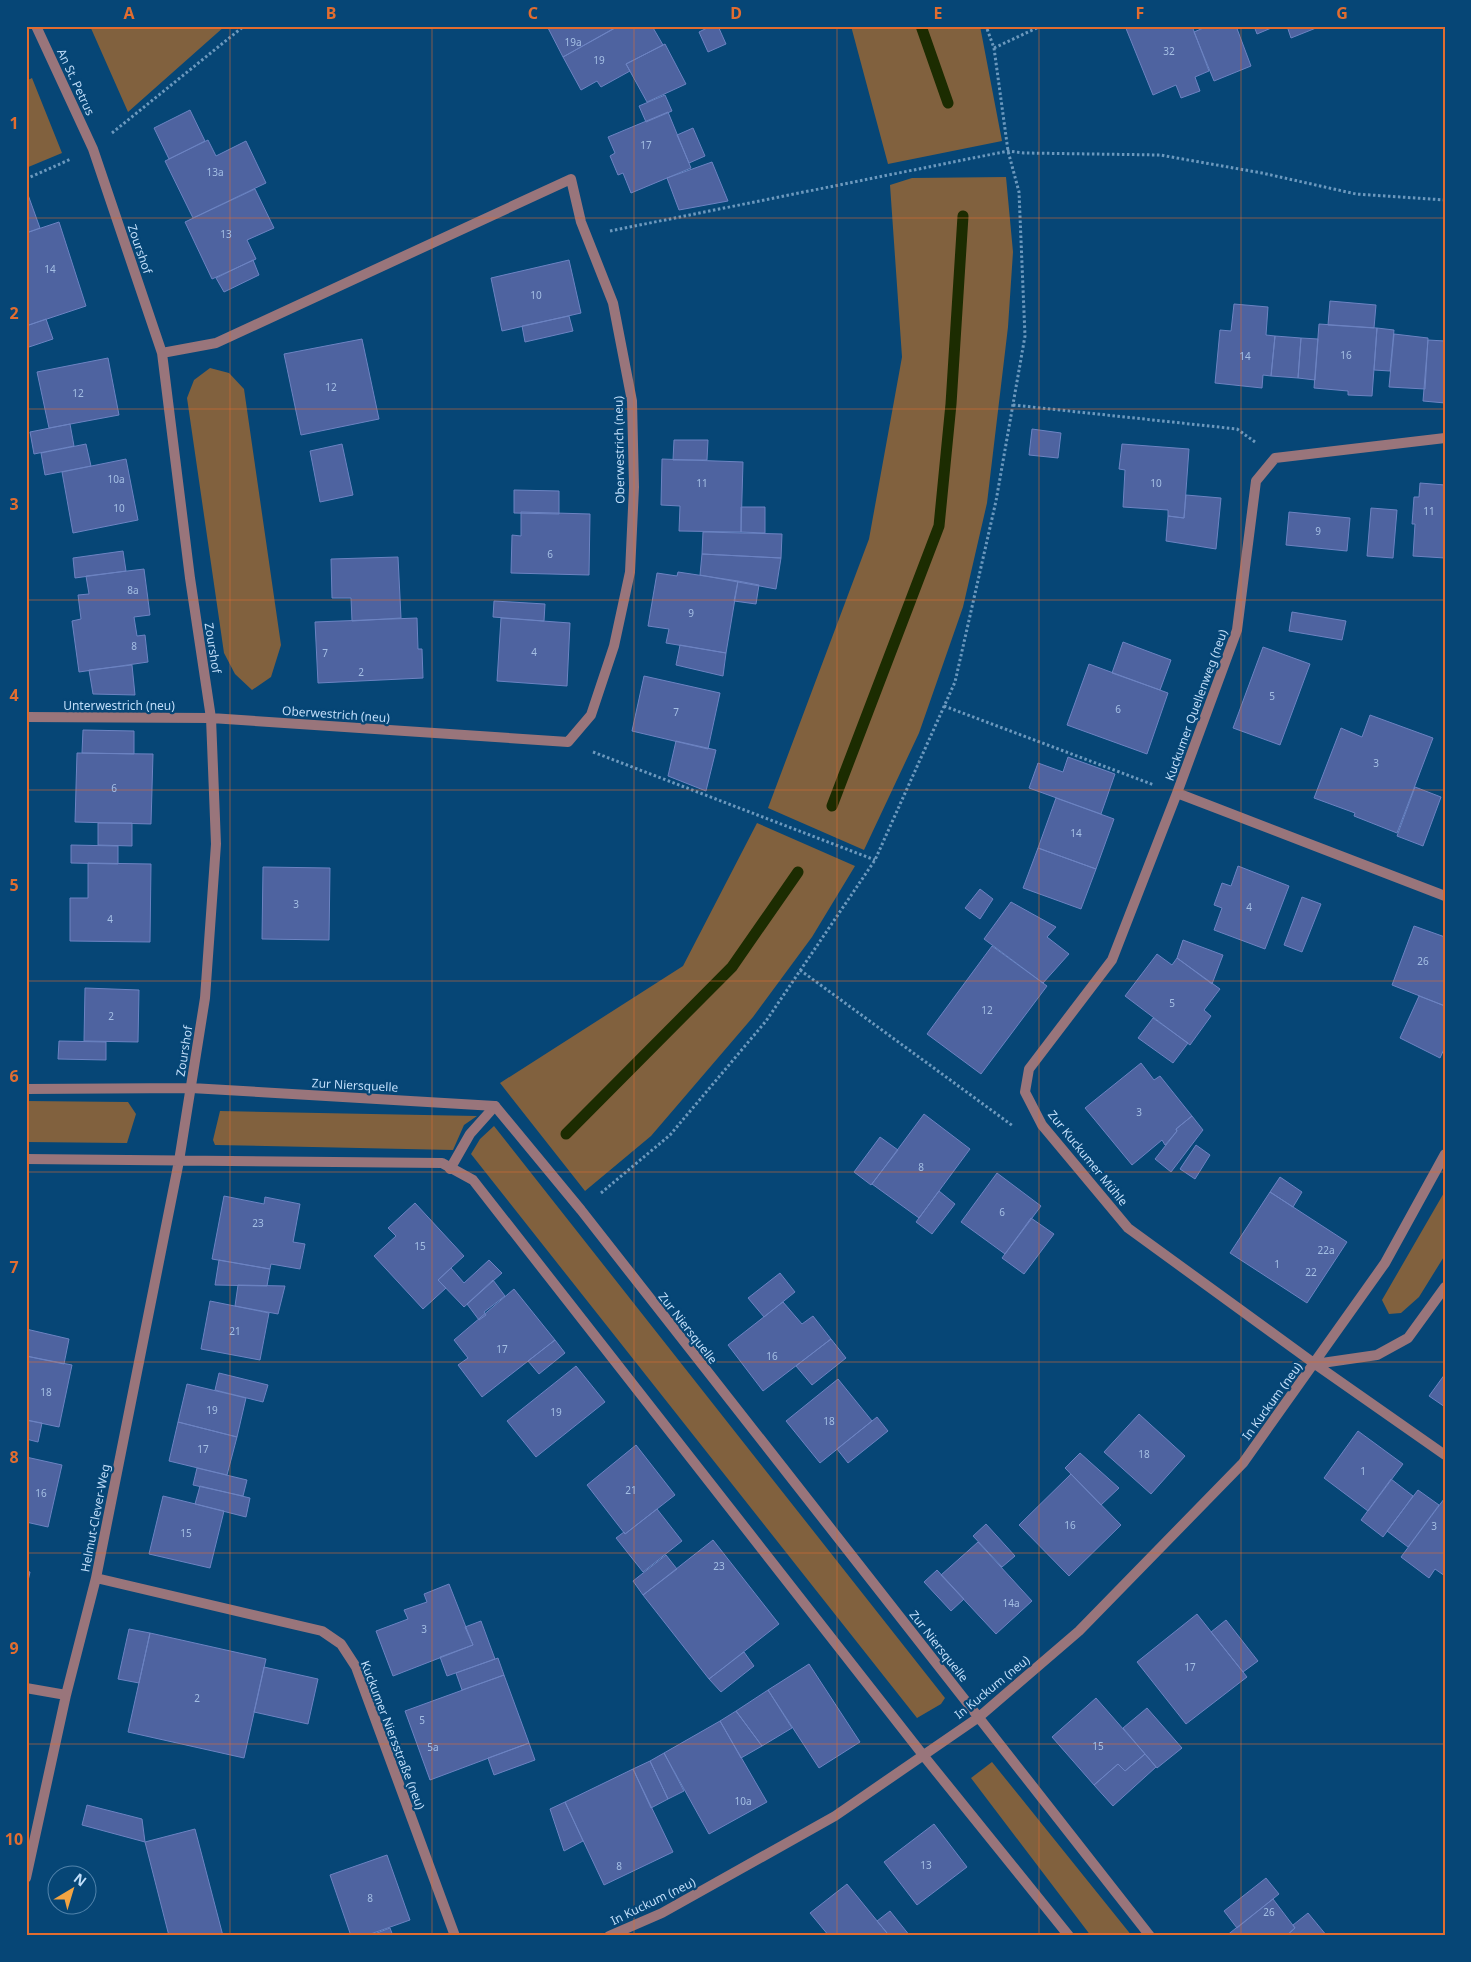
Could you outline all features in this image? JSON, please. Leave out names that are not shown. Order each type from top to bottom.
[{"type":"street","name":"An St. Petrus","points":[[36,26],[93,149]]},
{"type":"street","name":"Zourshof","points":[[93,149],[162,353],[190,578],[211,718],[216,844],[205,998],[179,1161]]},
{"type":"street","name":"Oberwestrich (neu)","points":[[162,353],[216,343],[571,180],[587,236],[613,303],[632,401],[634,487],[630,572],[614,646],[591,715],[568,742],[211,718]]},
{"type":"street","points":[[1275,458],[1445,438]]},
{"type":"street","name":"Kuckumer Quellenweg (neu)","points":[[1275,458],[1256,481],[1237,630],[1177,793],[1445,896]]},
{"type":"street","name":"Unterwestrich (neu)","points":[[26,717],[211,718]]},
{"type":"street","name":"Zur Kuckumer Mühle","points":[[1177,793],[1112,960],[1029,1069],[1025,1092],[1042,1124],[1128,1228],[1314,1364],[1445,1455]]},
{"type":"street","name":"Zur Niersquelle","points":[[26,1089],[190,1088],[495,1106],[581,1210],[1150,1936]]},
{"type":"street","points":[[450,1169],[470,1134],[495,1106]]},
{"type":"street","name":"In Kuckum (neu)","points":[[609,1936],[662,1913],[835,1816],[979,1717],[1079,1631],[1243,1463],[1385,1263],[1445,1154]]},
{"type":"street","points":[[26,1159],[442,1163],[473,1180],[923,1755],[1069,1936]]},
{"type":"street","name":"Helmut-Clever-Weg","points":[[26,1878],[66,1695],[96,1578],[179,1161]]},
{"type":"street","name":"In Kuckum (neu)","points":[[1314,1364],[1378,1355],[1408,1338],[1445,1287]]},
{"type":"street","name":"Kuckumer Niersstraße (neu)","points":[[96,1578],[322,1631],[341,1644],[356,1667],[455,1936]]},
{"type":"street","points":[[26,1688],[66,1695]]},
{"type":"path","points":[[26,180],[93,149],[244,26]]},
{"type":"path","points":[[581,1210],[670,1135],[766,1021],[875,860],[955,682],[996,501],[1025,336],[1019,192],[1008,150],[994,48],[986,26]]},
{"type":"path","points":[[994,48],[1041,26]]},
{"type":"path","points":[[587,236],[1008,150],[1024,153],[1160,155],[1262,173],[1356,194],[1445,200]]},
{"type":"path","points":[[1013,405],[1237,429],[1275,458]]},
{"type":"path","points":[[944,706],[1177,793]]},
{"type":"path","points":[[568,742],[875,860]]},
{"type":"path","points":[[800,970],[1016,1129],[1042,1124]]},
{"type":"shaded area","points":[[90,26],[225,26],[128,112]]},
{"type":"shaded area","points":[[851,26],[980,26],[1002,141],[888,164]]},
{"type":"shaded area","points":[[32,78],[62,153],[26,168],[26,81]]},
{"type":"shaded area","points":[[1006,177],[1013,252],[1008,327],[987,503],[963,607],[919,733],[864,850],[768,808],[869,539],[902,357],[890,185],[912,178]]},
{"type":"shaded area","points":[[210,368],[229,373],[244,389],[281,645],[271,677],[252,690],[235,674],[224,653],[187,398],[194,380]]},
{"type":"shaded area","points":[[757,823],[855,866],[812,937],[753,1017],[651,1136],[585,1191],[500,1083],[683,966]]},
{"type":"shaded area","points":[[26,1101],[128,1102],[136,1114],[127,1143],[26,1142]]},
{"type":"shaded area","points":[[220,1111],[477,1116],[464,1125],[453,1150],[215,1145],[213,1140]]},
{"type":"shaded area","points":[[494,1126],[945,1698],[941,1704],[917,1718],[471,1154],[480,1139]]},
{"type":"shaded area","points":[[1445,1191],[1445,1255],[1419,1297],[1401,1313],[1389,1314],[1382,1300]]},
{"type":"shaded area","points":[[992,1762],[1132,1936],[1091,1936],[971,1778]]},
{"type":"building","points":[[547,26],[617,26],[617,27],[563,57]]},
{"type":"building","points":[[618,26],[652,26],[663,45],[626,64],[630,71],[601,87],[597,81],[581,90],[563,57]]},
{"type":"building","points":[[711,26],[718,26],[726,44],[708,52],[699,32]]},
{"type":"building","points":[[1125,26],[1192,26],[1209,71],[1195,77],[1200,91],[1181,98],[1176,85],[1153,95]]},
{"type":"building","points":[[1208,26],[1236,26],[1251,66],[1214,81],[1194,32]]},
{"type":"building","points":[[1254,26],[1276,26],[1257,34]]},
{"type":"building","points":[[1287,26],[1321,26],[1291,38]]},
{"type":"building","points":[[665,44],[686,84],[647,102],[626,64]]},
{"type":"building","points":[[665,95],[672,111],[646,122],[639,106]]},
{"type":"building","points":[[190,110],[205,141],[169,159],[154,128]]},
{"type":"building","points":[[668,112],[691,168],[631,193],[623,173],[618,175],[610,156],[615,153],[608,137]]},
{"type":"building","points":[[693,128],[705,156],[689,163],[677,135]]},
{"type":"building","points":[[208,140],[216,156],[246,141],[266,183],[193,218],[165,161]]},
{"type":"building","points":[[712,162],[728,201],[679,210],[667,178]]},
{"type":"building","points":[[255,189],[274,228],[247,240],[256,259],[212,279],[185,222]]},
{"type":"building","points":[[26,193],[40,228],[26,233]]},
{"type":"building","points":[[59,222],[86,306],[26,326],[26,233]]},
{"type":"building","points":[[253,260],[259,275],[224,292],[216,278]]},
{"type":"building","points":[[569,260],[581,313],[502,331],[491,278]]},
{"type":"building","points":[[1330,301],[1376,305],[1374,328],[1328,325]]},
{"type":"building","points":[[1234,304],[1268,307],[1266,335],[1275,336],[1271,376],[1263,375],[1262,388],[1215,383],[1220,330],[1231,331]]},
{"type":"building","points":[[569,316],[573,331],[525,342],[522,326]]},
{"type":"building","points":[[46,319],[53,339],[26,348],[26,326]]},
{"type":"building","points":[[1319,324],[1377,328],[1372,396],[1348,395],[1348,391],[1314,388]]},
{"type":"building","points":[[1377,328],[1394,330],[1390,371],[1374,370]]},
{"type":"building","points":[[1394,334],[1428,338],[1425,389],[1389,387]]},
{"type":"building","points":[[1275,336],[1301,338],[1298,378],[1271,376]]},
{"type":"building","points":[[1301,338],[1318,339],[1315,380],[1298,378]]},
{"type":"building","points":[[362,339],[379,419],[301,435],[284,354]]},
{"type":"building","points":[[1428,340],[1445,341],[1445,403],[1423,401]]},
{"type":"building","points":[[108,358],[119,415],[49,428],[37,372]]},
{"type":"building","points":[[70,424],[74,446],[34,454],[30,432]]},
{"type":"building","points":[[1032,429],[1061,433],[1058,458],[1029,455]]},
{"type":"building","points":[[674,440],[708,440],[707,460],[673,460]]},
{"type":"building","points":[[86,444],[91,466],[45,475],[41,453]]},
{"type":"building","points":[[342,444],[353,495],[320,502],[310,451]]},
{"type":"building","points":[[1122,444],[1189,449],[1184,518],[1168,516],[1168,510],[1123,507],[1125,470],[1119,469]]},
{"type":"building","points":[[126,459],[138,520],[73,533],[62,472]]},
{"type":"building","points":[[662,459],[743,462],[741,532],[679,531],[680,506],[661,505]]},
{"type":"building","points":[[1420,483],[1445,485],[1445,558],[1413,556],[1415,524],[1412,524],[1414,497],[1419,497]]},
{"type":"building","points":[[514,490],[559,491],[559,514],[514,513]]},
{"type":"building","points":[[1186,495],[1221,498],[1216,549],[1166,541],[1168,516],[1184,518]]},
{"type":"building","points":[[741,507],[765,507],[765,533],[741,532]]},
{"type":"building","points":[[1371,508],[1397,510],[1393,558],[1367,556]]},
{"type":"building","points":[[521,512],[590,514],[589,575],[511,573],[512,535],[521,536]]},
{"type":"building","points":[[1289,512],[1350,518],[1347,551],[1286,545]]},
{"type":"building","points":[[703,532],[782,534],[781,558],[702,554]]},
{"type":"building","points":[[123,551],[126,571],[75,578],[73,558]]},
{"type":"building","points":[[702,554],[781,558],[776,589],[700,575]]},
{"type":"building","points":[[398,557],[401,618],[352,621],[351,598],[332,598],[331,559]]},
{"type":"building","points":[[144,569],[150,615],[134,617],[137,636],[145,635],[148,662],[79,672],[72,621],[81,619],[78,595],[89,594],[86,576]]},
{"type":"building","points":[[678,572],[738,581],[726,653],[666,643],[669,629],[648,626],[657,573],[677,576]]},
{"type":"building","points":[[738,581],[759,585],[756,604],[734,601]]},
{"type":"building","points":[[494,601],[545,604],[544,621],[493,617]]},
{"type":"building","points":[[1292,612],[1346,621],[1342,640],[1289,631]]},
{"type":"building","points":[[417,618],[418,649],[422,649],[423,678],[318,683],[315,622]]},
{"type":"building","points":[[501,618],[570,623],[567,686],[497,681]]},
{"type":"building","points":[[1123,642],[1171,660],[1160,690],[1112,673]]},
{"type":"building","points":[[680,645],[726,653],[723,676],[676,665]]},
{"type":"building","points":[[1263,647],[1310,664],[1280,745],[1233,728]]},
{"type":"building","points":[[1089,664],[1168,693],[1147,754],[1067,725]]},
{"type":"building","points":[[132,665],[135,695],[93,694],[89,670]]},
{"type":"building","points":[[644,676],[720,693],[708,749],[632,731]]},
{"type":"building","points":[[1370,715],[1433,738],[1397,833],[1354,816],[1355,813],[1314,798],[1341,728],[1362,737]]},
{"type":"building","points":[[83,730],[134,731],[134,754],[82,753]]},
{"type":"building","points":[[676,741],[716,750],[706,791],[668,776]]},
{"type":"building","points":[[77,753],[153,754],[151,824],[75,822]]},
{"type":"building","points":[[1068,757],[1115,774],[1101,814],[1029,788],[1038,763],[1063,772]]},
{"type":"building","points":[[1415,787],[1441,797],[1423,846],[1397,836]]},
{"type":"building","points":[[1056,798],[1114,819],[1096,869],[1038,848]]},
{"type":"building","points":[[98,823],[132,823],[132,846],[98,845]]},
{"type":"building","points":[[71,845],[118,846],[118,864],[71,863]]},
{"type":"building","points":[[1038,848],[1096,869],[1081,909],[1023,888]]},
{"type":"building","points":[[88,863],[151,864],[150,942],[70,941],[70,898],[88,898]]},
{"type":"building","points":[[1238,866],[1289,886],[1265,949],[1214,930],[1222,908],[1214,905],[1222,883],[1231,886]]},
{"type":"building","points":[[263,867],[330,868],[329,940],[262,939]]},
{"type":"building","points":[[980,889],[993,899],[980,919],[965,908]]},
{"type":"building","points":[[1302,897],[1321,904],[1302,952],[1284,945]]},
{"type":"building","points":[[1011,902],[1056,927],[1047,937],[1069,954],[1043,983],[984,939]]},
{"type":"building","points":[[1414,926],[1445,937],[1445,1006],[1392,985]]},
{"type":"building","points":[[1183,940],[1223,955],[1212,984],[1177,958]]},
{"type":"building","points":[[992,946],[1047,986],[981,1074],[927,1034]]},
{"type":"building","points":[[1157,954],[1172,965],[1177,958],[1220,989],[1204,1010],[1211,1016],[1190,1045],[1125,996]]},
{"type":"building","points":[[85,988],[139,990],[138,1042],[84,1041]]},
{"type":"building","points":[[1419,996],[1445,1006],[1445,1047],[1440,1058],[1400,1038]]},
{"type":"building","points":[[1153,1018],[1188,1043],[1173,1063],[1138,1038]]},
{"type":"building","points":[[59,1041],[106,1042],[106,1060],[58,1059]]},
{"type":"building","points":[[1141,1063],[1154,1080],[1160,1076],[1192,1116],[1176,1129],[1177,1131],[1165,1145],[1162,1140],[1132,1165],[1085,1108]]},
{"type":"building","points":[[924,1114],[970,1149],[919,1218],[872,1184]]},
{"type":"building","points":[[1192,1116],[1203,1130],[1171,1172],[1155,1159],[1177,1131],[1176,1129]]},
{"type":"building","points":[[880,1137],[898,1150],[871,1185],[854,1172]]},
{"type":"building","points":[[1196,1145],[1210,1155],[1195,1179],[1180,1169]]},
{"type":"building","points":[[997,1173],[1041,1206],[1005,1254],[961,1222]]},
{"type":"building","points":[[1280,1177],[1302,1192],[1293,1207],[1270,1192]]},
{"type":"building","points":[[939,1191],[955,1204],[932,1234],[916,1222]]},
{"type":"building","points":[[1270,1192],[1347,1242],[1307,1303],[1230,1253]]},
{"type":"building","points":[[224,1196],[264,1204],[265,1197],[300,1204],[293,1242],[305,1244],[300,1269],[271,1264],[270,1269],[212,1259]]},
{"type":"building","points":[[415,1203],[464,1256],[438,1280],[446,1288],[423,1309],[374,1256],[396,1236],[388,1228]]},
{"type":"building","points":[[1031,1218],[1054,1234],[1024,1274],[1002,1258]]},
{"type":"building","points":[[219,1260],[270,1269],[267,1286],[215,1285]]},
{"type":"building","points":[[489,1260],[502,1273],[464,1307],[438,1280],[451,1268],[464,1283]]},
{"type":"building","points":[[780,1273],[795,1292],[764,1317],[748,1298]]},
{"type":"building","points":[[493,1280],[505,1296],[484,1312],[486,1315],[479,1320],[467,1304]]},
{"type":"building","points":[[238,1285],[285,1286],[278,1314],[235,1306]]},
{"type":"building","points":[[514,1289],[555,1340],[482,1397],[458,1365],[468,1358],[454,1340]]},
{"type":"building","points":[[210,1301],[269,1313],[260,1360],[201,1349]]},
{"type":"building","points":[[783,1302],[802,1324],[813,1316],[831,1339],[763,1391],[728,1345]]},
{"type":"building","points":[[26,1329],[69,1339],[64,1364],[26,1356]]},
{"type":"building","points":[[831,1339],[846,1358],[812,1385],[796,1366]]},
{"type":"building","points":[[555,1340],[565,1353],[539,1374],[528,1361]]},
{"type":"building","points":[[26,1356],[72,1365],[59,1427],[26,1420]]},
{"type":"building","points":[[576,1366],[605,1402],[536,1457],[507,1421]]},
{"type":"building","points":[[219,1373],[268,1385],[263,1402],[215,1390]]},
{"type":"building","points":[[1445,1374],[1445,1407],[1429,1396]]},
{"type":"building","points":[[838,1379],[872,1421],[820,1463],[786,1421]]},
{"type":"building","points":[[187,1384],[246,1398],[237,1437],[178,1422]]},
{"type":"building","points":[[1139,1414],[1185,1456],[1151,1494],[1104,1452]]},
{"type":"building","points":[[877,1417],[888,1431],[848,1463],[837,1449]]},
{"type":"building","points":[[26,1420],[42,1423],[38,1442],[26,1439]]},
{"type":"building","points":[[178,1422],[237,1437],[227,1475],[169,1461]]},
{"type":"building","points":[[1358,1431],[1403,1464],[1368,1511],[1324,1478]]},
{"type":"building","points":[[636,1445],[675,1495],[625,1534],[587,1485]]},
{"type":"building","points":[[1080,1453],[1119,1488],[1101,1505],[1065,1468]]},
{"type":"building","points":[[26,1457],[62,1465],[48,1527],[26,1522]]},
{"type":"building","points":[[197,1468],[247,1480],[243,1496],[193,1485]]},
{"type":"building","points":[[1071,1474],[1121,1525],[1069,1576],[1019,1525]]},
{"type":"building","points":[[1391,1479],[1413,1496],[1383,1537],[1361,1520]]},
{"type":"building","points":[[200,1486],[250,1498],[246,1517],[195,1504]]},
{"type":"building","points":[[1418,1490],[1439,1505],[1408,1547],[1387,1531]]},
{"type":"building","points":[[163,1496],[224,1511],[210,1568],[149,1554]]},
{"type":"building","points":[[1444,1499],[1445,1576],[1435,1569],[1429,1578],[1401,1557]]},
{"type":"building","points":[[657,1509],[682,1541],[643,1572],[616,1538],[624,1532],[625,1534]]},
{"type":"building","points":[[986,1524],[1015,1556],[1002,1567],[973,1536]]},
{"type":"building","points":[[713,1540],[779,1624],[709,1679],[643,1595]]},
{"type":"building","points":[[978,1542],[1032,1601],[996,1634],[941,1575]]},
{"type":"building","points":[[666,1555],[677,1569],[643,1595],[633,1581]]},
{"type":"building","points":[[937,1570],[964,1599],[951,1611],[924,1582]]},
{"type":"building","points":[[26,1571],[30,1572],[26,1590]]},
{"type":"building","points":[[449,1584],[473,1645],[393,1676],[376,1631],[408,1619],[404,1610],[427,1602],[424,1594]]},
{"type":"building","points":[[1197,1614],[1247,1677],[1186,1724],[1137,1662]]},
{"type":"building","points":[[1226,1620],[1258,1661],[1243,1672],[1211,1632]]},
{"type":"building","points":[[481,1621],[495,1659],[447,1676],[440,1657],[473,1645],[465,1627]]},
{"type":"building","points":[[129,1629],[150,1633],[139,1683],[118,1679]]},
{"type":"building","points":[[150,1633],[266,1659],[244,1758],[128,1732]]},
{"type":"building","points":[[744,1652],[754,1666],[721,1692],[709,1679]]},
{"type":"building","points":[[498,1658],[504,1675],[462,1690],[456,1673]]},
{"type":"building","points":[[809,1664],[860,1742],[819,1768],[768,1690]]},
{"type":"building","points":[[264,1667],[318,1679],[308,1724],[254,1712]]},
{"type":"building","points":[[504,1675],[529,1743],[430,1780],[405,1711]]},
{"type":"building","points":[[768,1690],[792,1728],[762,1746],[736,1711]]},
{"type":"building","points":[[1096,1698],[1145,1754],[1125,1771],[1118,1764],[1094,1785],[1052,1737]]},
{"type":"building","points":[[1147,1708],[1182,1748],[1157,1768],[1123,1728]]},
{"type":"building","points":[[736,1711],[762,1746],[741,1758],[720,1721]]},
{"type":"building","points":[[720,1721],[767,1802],[709,1834],[664,1753]]},
{"type":"building","points":[[529,1743],[535,1760],[494,1775],[488,1758]]},
{"type":"building","points":[[664,1753],[684,1791],[668,1799],[650,1761]]},
{"type":"building","points":[[1145,1754],[1156,1767],[1113,1806],[1094,1785],[1118,1764],[1125,1771]]},
{"type":"building","points":[[650,1761],[668,1799],[651,1808],[633,1769]]},
{"type":"building","points":[[633,1769],[673,1852],[604,1885],[565,1802]]},
{"type":"building","points":[[565,1802],[583,1841],[564,1851],[550,1809]]},
{"type":"building","points":[[87,1805],[142,1819],[145,1842],[82,1825]]},
{"type":"building","points":[[934,1824],[967,1867],[917,1905],[884,1862]]},
{"type":"building","points":[[195,1829],[223,1936],[169,1936],[145,1842]]},
{"type":"building","points":[[387,1855],[410,1920],[365,1936],[351,1936],[330,1875]]},
{"type":"building","points":[[1266,1878],[1279,1894],[1237,1928],[1224,1911]]},
{"type":"building","points":[[847,1884],[887,1933],[884,1936],[829,1936],[810,1913]]},
{"type":"building","points":[[1273,1899],[1295,1928],[1286,1936],[1226,1936]]},
{"type":"building","points":[[890,1911],[910,1936],[889,1936],[877,1921]]},
{"type":"building","points":[[1308,1913],[1327,1936],[1286,1936],[1295,1928],[1293,1925]]},
{"type":"building","points":[[390,1928],[393,1936],[369,1936]]},
{"type":"waterway","points":[[921,26],[948,103]]},
{"type":"waterway","points":[[832,806],[939,526],[951,404],[963,216]]},
{"type":"waterway","points":[[566,1134],[732,967],[798,872]]}]
